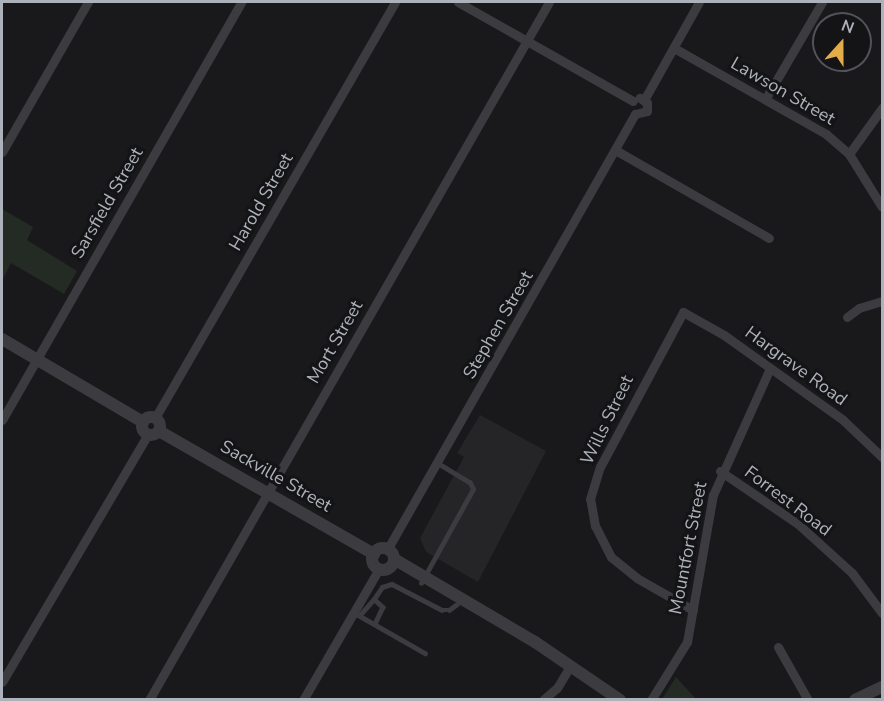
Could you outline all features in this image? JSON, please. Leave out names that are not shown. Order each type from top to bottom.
[{"type":"street","points":[[2,152],[88,2]]},
{"type":"street","name":"Sarsfield Street","points":[[2,420],[242,2]]},
{"type":"street","name":"Harold Street","points":[[2,682],[395,2]]},
{"type":"street","points":[[458,2],[633,101],[644,99],[699,2]]},
{"type":"street","name":"Mort Street","points":[[149,699],[549,2]]},
{"type":"street","points":[[766,98],[822,2]]},
{"type":"street","name":"Lawson Street","points":[[674,48],[826,134],[849,154],[882,207]]},
{"type":"street","name":"Stephen Street","points":[[303,699],[388,561],[438,464],[617,150],[635,114],[647,111],[644,99]]},
{"type":"street","points":[[633,101],[631,108],[635,114]]},
{"type":"street","points":[[849,154],[882,108]]},
{"type":"street","points":[[617,150],[769,238]]},
{"type":"street","points":[[847,317],[859,308],[882,301]]},
{"type":"street","name":"Hargrave Road","points":[[683,312],[724,334],[843,420],[882,457]]},
{"type":"street","name":"Wills Street","points":[[683,312],[671,327],[600,467],[590,499],[595,526],[611,557],[637,578],[693,610]]},
{"type":"street","name":"Sackville Street","points":[[2,339],[374,554],[373,563],[388,561]]},
{"type":"street","name":"Mountfort Street","points":[[651,699],[687,642],[720,471],[770,368]]},
{"type":"street","name":"Forrest Road","points":[[720,471],[798,524],[852,573],[882,613]]},
{"type":"street","points":[[388,561],[571,665],[620,699]]},
{"type":"street","points":[[423,580],[458,604],[539,647]]},
{"type":"street","points":[[778,647],[808,699]]},
{"type":"street","points":[[543,699],[557,688],[571,665]]},
{"type":"street","points":[[855,699],[882,687]]},
{"type":"lane","points":[[423,580],[473,487],[438,464]]},
{"type":"lane","points":[[425,653],[357,614],[374,599],[382,587],[392,584],[442,610],[449,610],[458,604]]},
{"type":"lane","points":[[374,599],[383,607],[375,624]]},
{"type":"shaded area","points":[[2,209],[33,227],[27,240],[77,271],[64,294],[11,263],[2,281]]},
{"type":"shaded area","points":[[480,415],[546,451],[478,582],[426,552],[420,538],[464,457],[457,453]]},
{"type":"shaded area","points":[[676,677],[696,699],[662,699]]}]
